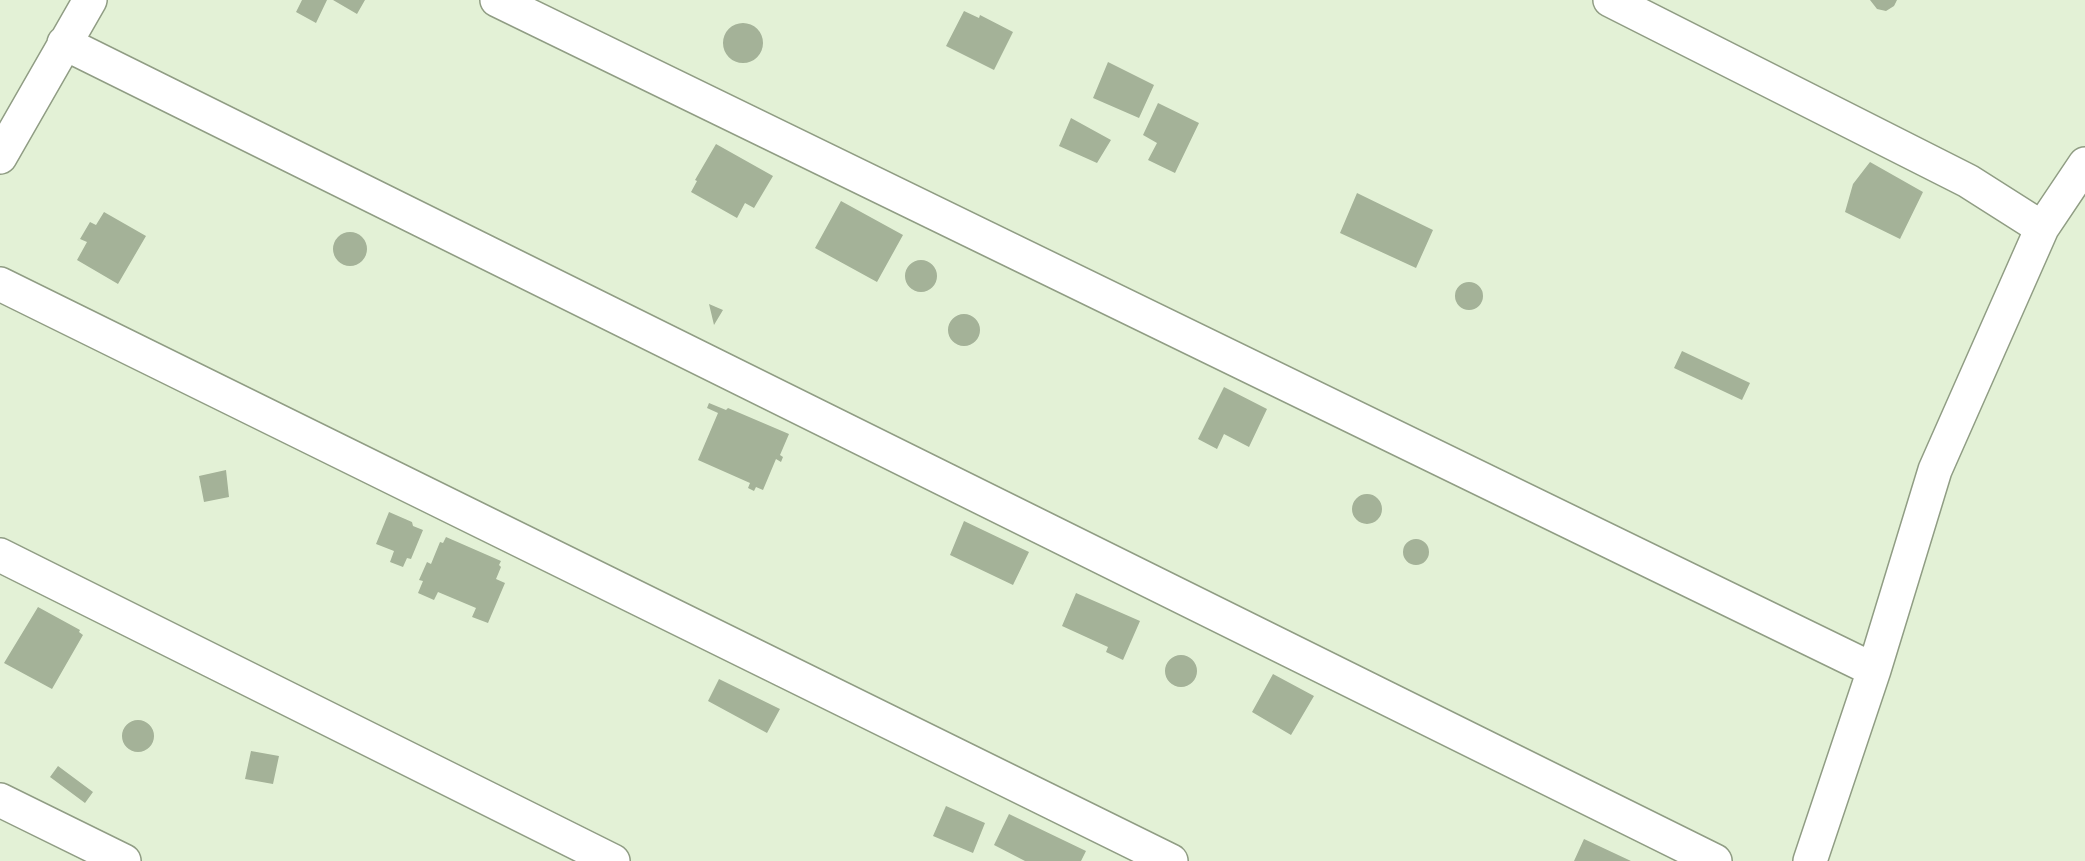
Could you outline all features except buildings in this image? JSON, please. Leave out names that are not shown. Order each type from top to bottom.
[{"type":"street","points":[[0,157],[90,0]]},
{"type":"street","points":[[497,0],[1874,670]]},
{"type":"street","points":[[1610,0],[1968,182],[2042,228]]},
{"type":"street","points":[[64,43],[1716,861]]},
{"type":"street","points":[[1810,861],[1874,670],[1935,470],[2042,228],[2085,164]]},
{"type":"street","points":[[0,284],[1172,861]]},
{"type":"street","points":[[0,555],[613,861]]},
{"type":"street","points":[[0,801],[124,861]]}]
